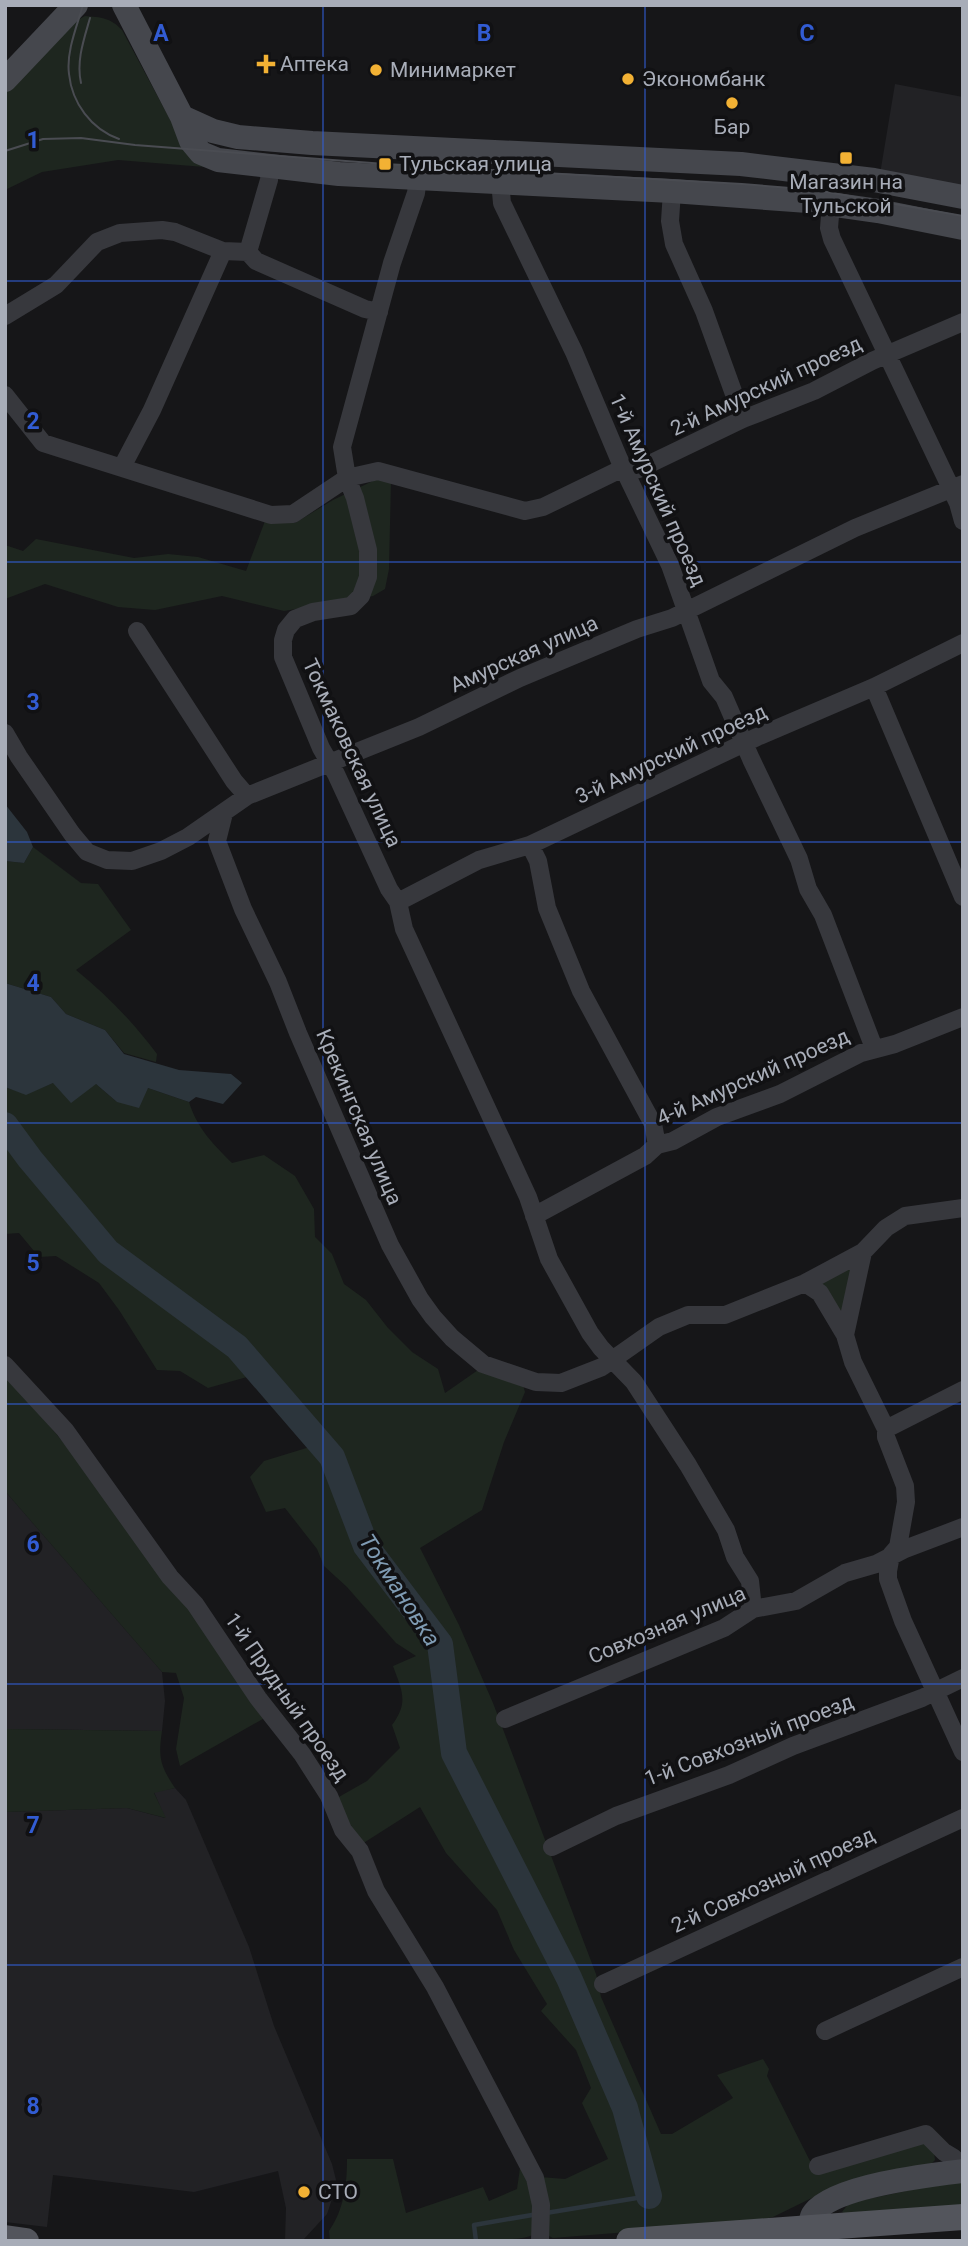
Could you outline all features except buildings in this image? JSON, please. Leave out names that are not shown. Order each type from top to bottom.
[{"type":"main road","points":[[629,2241],[963,2217]]},
{"type":"main road","points":[[5,2238],[26,2241]]},
{"type":"street","points":[[5,80],[76,5]]},
{"type":"street","points":[[124,5],[182,117],[191,141],[201,153],[218,160],[339,174],[672,191],[831,203],[963,228]]},
{"type":"street","points":[[182,117],[213,131],[238,137],[741,164],[874,180],[963,197]]},
{"type":"street","points":[[248,252],[270,168]]},
{"type":"street","name":"Токмаковская улица","points":[[418,177],[416,192],[392,263],[342,447],[347,478],[368,550],[368,577],[362,596],[351,606],[313,612],[295,619],[286,630],[283,657],[321,748],[389,889],[398,902],[404,929],[528,1197],[549,1259],[601,1348],[615,1360],[641,1392],[726,1530],[735,1557],[750,1581],[753,1609]]},
{"type":"street","name":"1-й Амурский проезд","points":[[500,182],[502,203],[574,352],[625,471],[670,565],[711,681],[724,697],[799,859],[808,889],[823,915],[874,1048]]},
{"type":"street","points":[[672,191],[670,221],[674,244],[704,311],[743,419]]},
{"type":"street","points":[[831,203],[829,228],[832,239],[888,355],[957,486],[963,521]]},
{"type":"street","points":[[5,316],[56,285],[97,242],[136,230],[175,232],[223,251],[248,252],[256,261],[365,309],[379,312]]},
{"type":"street","points":[[122,467],[152,410],[223,251]]},
{"type":"street","name":"2-й Амурский проезд","points":[[347,478],[378,471],[525,511],[543,507],[615,471],[639,469],[743,419],[814,391],[963,322]]},
{"type":"street","points":[[5,395],[43,443],[271,515],[293,514],[347,478]]},
{"type":"street","name":"Амурская улица","points":[[5,733],[72,834],[87,852],[107,860],[132,861],[161,851],[188,837],[247,796],[419,727],[520,678],[686,611],[855,528],[957,486]]},
{"type":"street","points":[[137,631],[234,781],[247,796]]},
{"type":"street","name":"3-й Амурский проезд","points":[[398,902],[480,860],[530,845],[744,743],[874,687],[963,643]]},
{"type":"street","points":[[874,687],[963,897]]},
{"type":"street","name":"Крекингская улица","points":[[224,813],[217,841],[235,888],[390,1245],[419,1299],[452,1338],[484,1364],[536,1382],[561,1383],[615,1360]]},
{"type":"street","points":[[530,845],[538,861],[547,908],[581,991],[653,1124],[657,1145]]},
{"type":"street","name":"4-й Амурский проезд","points":[[534,1216],[645,1156],[657,1145],[673,1141],[717,1116],[780,1094],[861,1052],[895,1044],[963,1017]]},
{"type":"street","points":[[615,1360],[659,1327],[688,1315],[725,1315],[805,1283],[863,1252],[886,1228],[905,1216],[963,1208]]},
{"type":"street","points":[[845,1335],[863,1252]]},
{"type":"street","points":[[805,1283],[820,1293],[845,1335],[853,1362],[886,1429],[905,1486],[906,1502],[898,1547],[891,1556],[888,1579],[934,1693],[963,1752]]},
{"type":"street","name":"1-й Прудный проезд","points":[[5,1365],[65,1430],[170,1577],[195,1604],[258,1699],[278,1721],[329,1796],[344,1830],[360,1852],[376,1891],[435,1987],[535,2178],[541,2205],[540,2241]]},
{"type":"street","points":[[886,1429],[963,1390]]},
{"type":"street","name":"Совхозная улица","points":[[505,1718],[724,1628],[753,1609],[796,1601],[845,1573],[876,1564],[963,1527]]},
{"type":"street","name":"1-й Совхозный проезд","points":[[552,1847],[616,1816],[729,1775],[793,1746],[934,1693],[963,1678]]},
{"type":"street","name":"2-й Совхозный проезд","points":[[603,1984],[963,1818]]},
{"type":"street","points":[[825,2031],[963,1967]]},
{"type":"street","points":[[818,2166],[926,2134],[959,2162]]},
{"type":"street","points":[[813,2228],[811,2221],[814,2213],[831,2199],[959,2162]]},
{"type":"shaded area","points":[[85,16],[105,19],[122,30],[180,138],[217,168],[118,160],[42,172],[5,190],[5,92],[70,24]]},
{"type":"shaded area","points":[[895,84],[963,97],[963,189],[880,174]]},
{"type":"shaded area","points":[[377,479],[391,481],[389,569],[385,589],[373,596],[284,611],[222,596],[155,610],[118,607],[45,584],[5,599],[5,545],[23,551],[36,539],[134,558],[168,554],[198,557],[246,571],[265,521],[295,523],[333,500]]},
{"type":"shaded area","points":[[5,804],[27,832],[33,847],[24,863],[5,861]]},
{"type":"shaded area","points":[[33,847],[81,883],[98,884],[131,930],[76,970],[109,999],[139,1031],[157,1054],[156,1062],[124,1053],[105,1030],[66,1014],[51,997],[5,983],[5,861],[24,863]]},
{"type":"shaded area","points":[[5,983],[51,997],[66,1014],[105,1030],[124,1054],[179,1070],[231,1074],[242,1083],[223,1104],[196,1097],[189,1102],[148,1088],[139,1108],[117,1102],[96,1084],[71,1103],[53,1083],[26,1095],[5,1087]]},
{"type":"shaded area","points":[[53,1083],[96,1084],[117,1102],[148,1088],[189,1102],[201,1128],[232,1163],[264,1155],[295,1176],[314,1209],[315,1237],[332,1254],[344,1284],[366,1300],[412,1352],[438,1369],[445,1393],[481,1368],[523,1385],[525,1392],[504,1442],[482,1510],[420,1548],[459,1625],[493,1703],[596,1974],[601,1997],[661,2134],[672,2134],[733,2098],[717,2075],[763,2059],[769,2069],[767,2076],[812,2165],[922,2142],[934,2152],[935,2160],[927,2168],[826,2191],[773,2217],[753,2222],[553,2238],[547,2235],[540,2177],[565,2179],[608,2159],[582,2103],[591,2088],[576,2050],[541,2011],[547,2004],[514,1950],[497,1910],[446,1853],[420,1807],[362,1844],[354,1836],[337,1798],[367,1781],[400,1748],[392,1725],[401,1710],[402,1696],[393,1666],[416,1656],[396,1643],[347,1587],[324,1566],[317,1549],[285,1508],[266,1512],[250,1477],[264,1461],[313,1446],[254,1375],[208,1388],[180,1371],[157,1370],[99,1283],[56,1256],[39,1257],[19,1233],[5,1234],[5,1087],[26,1094]]},
{"type":"shaded area","points":[[854,1263],[843,1320],[814,1282]]},
{"type":"shaded area","points":[[5,1374],[109,1499],[268,1716],[180,1766],[176,1749],[184,1698],[176,1673],[162,1672],[5,1491]]},
{"type":"shaded area","points":[[5,1491],[162,1672],[165,1701],[162,1731],[5,1729]]},
{"type":"shaded area","points":[[5,1729],[162,1731],[161,1761],[175,1788],[154,1793],[166,1818],[127,1808],[5,1812]]},
{"type":"shaded area","points":[[175,1788],[186,1800],[249,1947],[274,2026],[332,2164],[337,2184],[327,2214],[299,2241],[285,2241],[286,2208],[278,2171],[194,2192],[53,2175],[47,2227],[5,2222],[5,1812],[127,1808],[165,1818],[154,1792]]},
{"type":"shaded area","points":[[347,2159],[393,2159],[406,2213],[483,2187],[489,2201],[517,2189],[521,2161],[536,2205],[532,2235],[470,2241],[330,2241],[329,2231],[344,2197]]},
{"type":"shaded area","points":[[963,2179],[963,2210],[851,2217],[842,2212],[849,2203]]},
{"type":"waterway","name":"Токмановка","points":[[5,1125],[108,1252],[237,1347],[332,1457],[366,1546],[440,1644],[454,1753],[569,1978],[625,2108],[649,2196]]},
{"type":"waterway","points":[[546,2213],[649,2196]]},
{"type":"waterway","points":[[476,2241],[474,2225],[538,2214]]},
{"type":"tram line","points":[[83,5],[69,57],[71,85],[79,105],[92,122],[119,139]]},
{"type":"tram line","points":[[81,83],[80,58],[90,18]]},
{"type":"tram line","points":[[5,151],[43,139],[81,138],[135,145],[385,164],[815,190],[963,216]]},
{"type":"place","name":"Аптека","points":[[266,64]]},
{"type":"place","name":"Минимаркет","points":[[376,70]]},
{"type":"place","name":"Экономбанк","points":[[628,79]]},
{"type":"place","name":"Бар","points":[[732,103]]},
{"type":"place","name":"Магазин на Тульской","points":[[846,158]]},
{"type":"place","name":"Тульская улица","points":[[385,164]]},
{"type":"place","name":"СТО","points":[[304,2192]]}]
